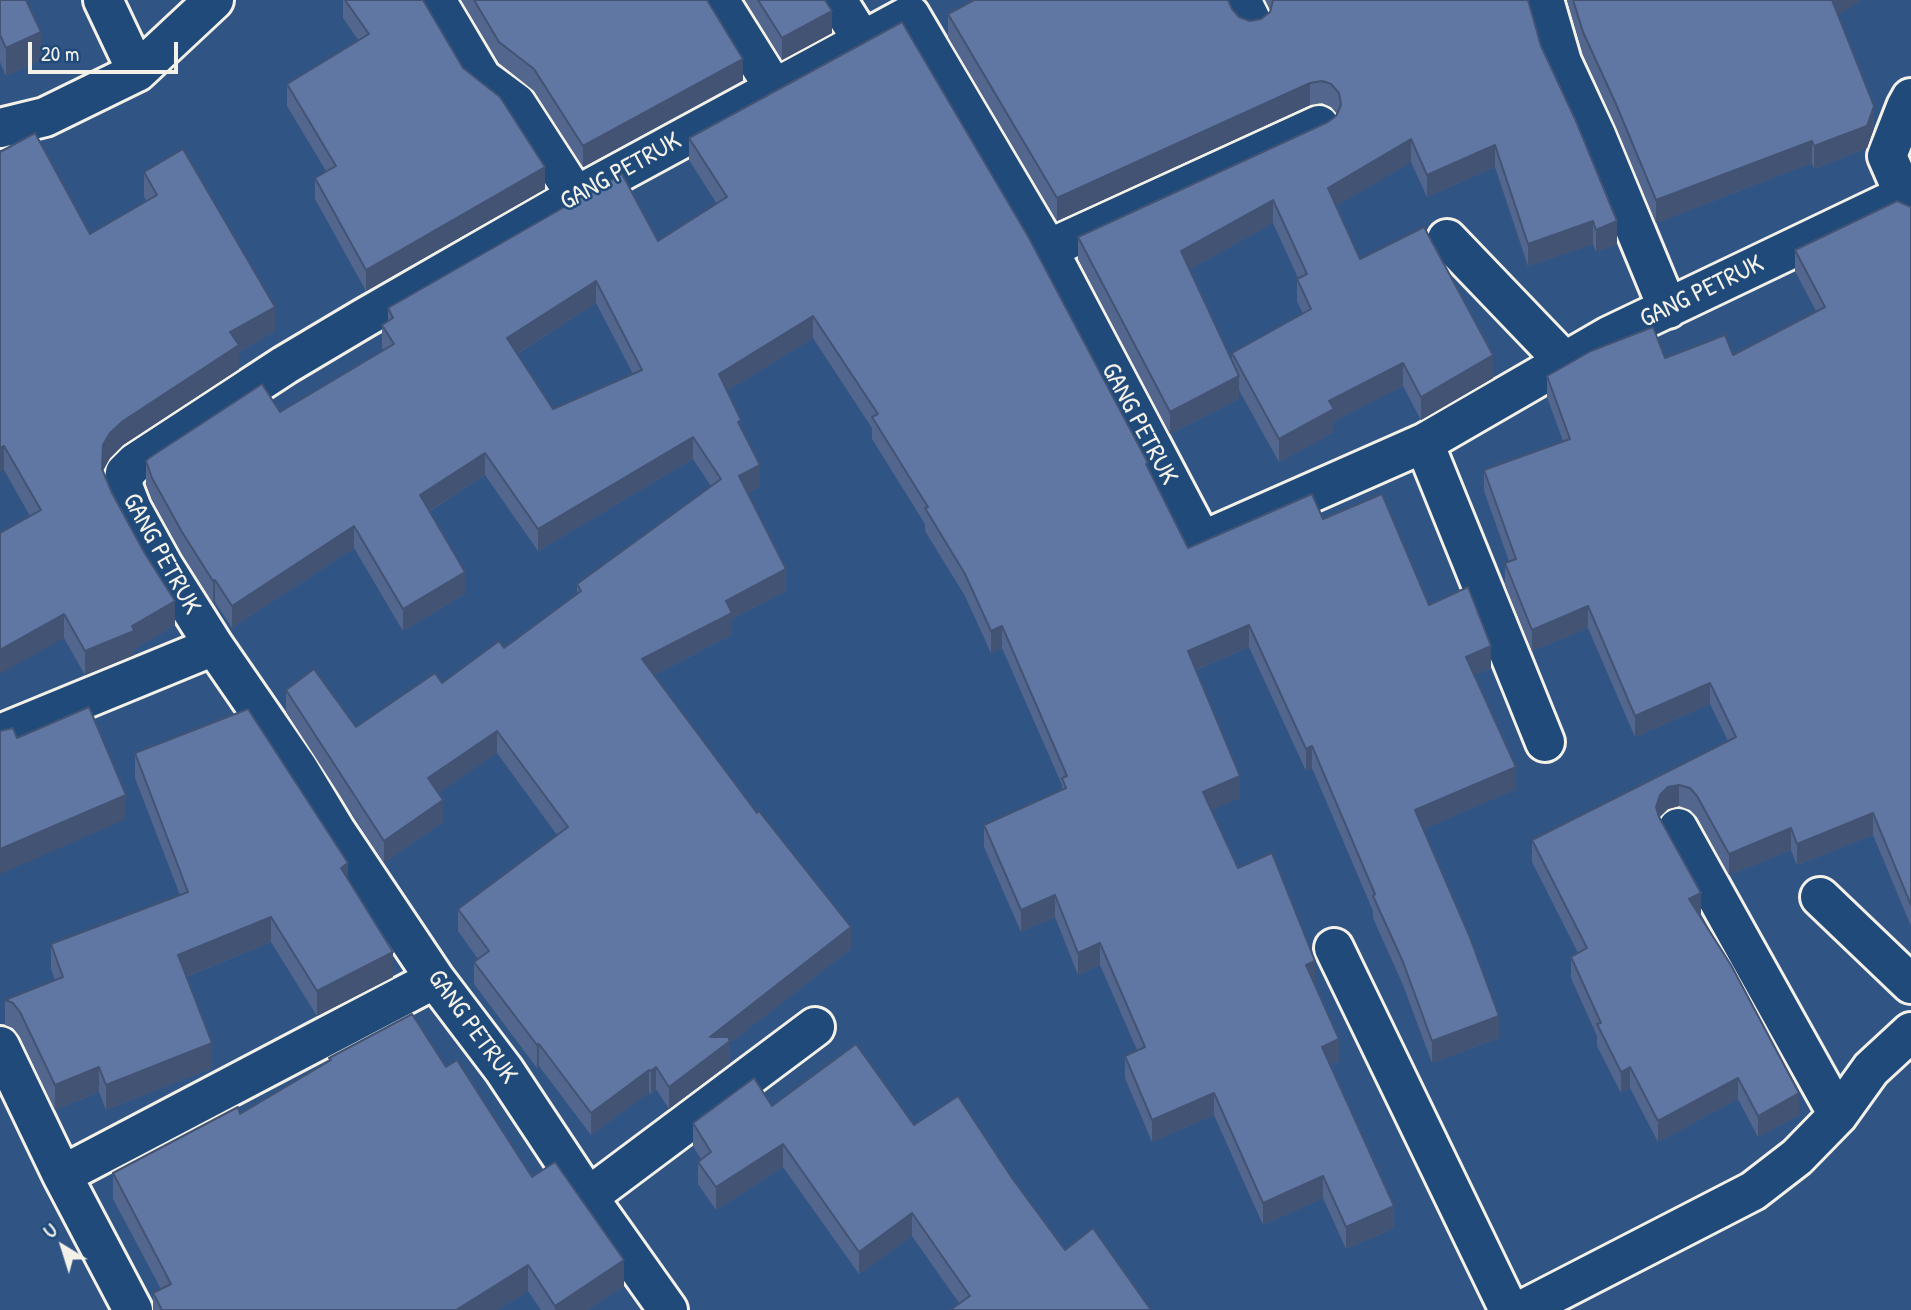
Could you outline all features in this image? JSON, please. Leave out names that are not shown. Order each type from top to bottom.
[{"type":"street","points":[[103,0],[137,72]]},
{"type":"street","points":[[0,128],[45,117],[137,72],[214,0]]},
{"type":"street","points":[[436,0],[482,78],[516,103],[576,196]]},
{"type":"street","points":[[719,0],[774,88]]},
{"type":"street","points":[[837,0],[862,40]]},
{"type":"street","points":[[1544,0],[1562,62],[1596,135],[1668,309]]},
{"type":"street","name":"GANG PETRUK","points":[[668,1310],[504,1070],[435,978],[163,565],[132,509],[123,485],[125,473],[135,463],[285,365],[576,196],[922,7],[1101,355],[1202,541],[1424,443],[1609,336],[1907,201]]},
{"type":"street","points":[[1907,201],[1887,156],[1911,98]]},
{"type":"street","points":[[1048,249],[1319,125]]},
{"type":"street","points":[[1447,239],[1564,361]]},
{"type":"street","points":[[1424,443],[1545,742]]},
{"type":"street","points":[[0,734],[214,646]]},
{"type":"street","points":[[1678,828],[1838,1115]]},
{"type":"street","points":[[1820,897],[1911,984]]},
{"type":"street","points":[[1334,948],[1509,1310]]},
{"type":"street","points":[[62,1175],[435,978]]},
{"type":"street","points":[[589,1197],[815,1027]]},
{"type":"street","points":[[1522,1310],[1753,1191],[1797,1157],[1838,1115],[1871,1069],[1911,1032]]},
{"type":"street","points":[[0,1046],[62,1175],[133,1310]]},
{"type":"building","points":[[0,0],[26,0],[41,32],[6,48],[0,35]]},
{"type":"building","points":[[345,0],[423,0],[463,68],[500,97],[545,167],[366,270],[315,178],[336,166],[287,84],[369,34]]},
{"type":"building","points":[[474,0],[707,0],[743,59],[583,146],[534,69],[499,42]]},
{"type":"building","points":[[758,0],[825,0],[832,11],[782,38]]},
{"type":"building","points":[[974,0],[1228,0],[1239,17],[1250,21],[1261,19],[1270,12],[1273,0],[1528,0],[1541,46],[1576,121],[1617,221],[1596,230],[1593,221],[1528,244],[1495,145],[1427,175],[1411,139],[1328,188],[1360,259],[1424,227],[1493,355],[1421,397],[1403,363],[1329,401],[1334,409],[1279,439],[1232,353],[1311,309],[1297,279],[1307,274],[1273,200],[1181,251],[1239,376],[1170,412],[1078,237],[1328,122],[1336,116],[1341,105],[1339,93],[1331,84],[1322,81],[1310,83],[1057,198],[948,14]]},
{"type":"building","points":[[1573,0],[1832,0],[1874,106],[1867,126],[1814,146],[1812,141],[1656,200],[1583,32]]},
{"type":"building","points":[[902,22],[1029,238],[1148,463],[1146,464],[1188,548],[1312,494],[1323,519],[1382,494],[1429,605],[1468,587],[1491,646],[1466,657],[1516,767],[1415,810],[1469,935],[1499,1016],[1432,1041],[1403,962],[1312,746],[1306,749],[1249,625],[1188,651],[1240,776],[1203,792],[1238,868],[1272,853],[1315,961],[1306,965],[1339,1039],[1322,1047],[1394,1206],[1346,1227],[1323,1176],[1263,1203],[1214,1093],[1152,1120],[1125,1056],[1145,1047],[1100,943],[1078,953],[1055,895],[1021,910],[984,825],[1066,788],[1062,778],[1067,776],[1002,626],[991,631],[965,574],[925,508],[928,507],[872,417],[878,414],[813,316],[719,374],[741,420],[738,422],[760,465],[739,476],[786,569],[726,601],[732,613],[642,659],[757,813],[759,811],[851,927],[710,1037],[728,1037],[730,1041],[669,1087],[656,1067],[591,1113],[474,962],[489,951],[458,909],[568,827],[497,731],[428,778],[443,800],[384,841],[286,690],[314,669],[356,727],[435,673],[442,683],[499,641],[504,648],[581,591],[577,584],[721,479],[693,437],[538,529],[485,453],[420,495],[465,572],[403,609],[354,526],[232,606],[182,532],[152,478],[146,461],[262,384],[280,412],[394,344],[382,325],[393,318],[388,308],[622,174],[658,241],[727,197],[689,138]],"holes":[[[596,281],[642,370],[553,409],[507,338]]]},
{"type":"building","points":[[35,133],[90,234],[157,195],[144,172],[183,149],[275,307],[230,332],[239,345],[123,421],[110,433],[103,445],[102,469],[112,493],[175,601],[132,626],[134,631],[85,651],[64,614],[0,650],[0,533],[41,510],[4,446],[0,448],[0,152]]},
{"type":"building","points":[[1897,201],[1911,207],[1911,905],[1873,813],[1797,844],[1791,828],[1729,854],[1690,788],[1679,785],[1668,787],[1660,795],[1656,807],[1701,893],[1689,899],[1731,965],[1799,1093],[1758,1116],[1738,1078],[1658,1121],[1630,1067],[1621,1072],[1597,1024],[1601,1023],[1571,957],[1587,948],[1532,840],[1736,737],[1710,683],[1635,716],[1588,606],[1532,630],[1505,563],[1516,559],[1484,470],[1570,439],[1547,376],[1591,351],[1653,327],[1665,358],[1725,335],[1733,355],[1825,307],[1795,250]]},
{"type":"building","points":[[89,707],[126,795],[0,849],[0,731],[13,728],[17,738]]},
{"type":"building","points":[[248,709],[348,863],[341,868],[393,952],[317,991],[271,917],[178,955],[212,1043],[106,1085],[99,1067],[55,1085],[20,1012],[13,1003],[5,1000],[63,977],[51,944],[188,892],[135,753]]},
{"type":"building","points":[[412,1014],[446,1067],[457,1060],[532,1177],[555,1162],[624,1260],[555,1306],[528,1265],[456,1310],[162,1310],[153,1293],[171,1284],[113,1173],[238,1107],[240,1114],[331,1060],[329,1058]]},
{"type":"building","points":[[856,1044],[914,1125],[958,1096],[1012,1178],[1065,1250],[1093,1228],[1151,1310],[950,1310],[970,1296],[912,1213],[859,1252],[783,1144],[716,1187],[698,1162],[711,1152],[693,1123],[754,1078],[772,1106]]}]
